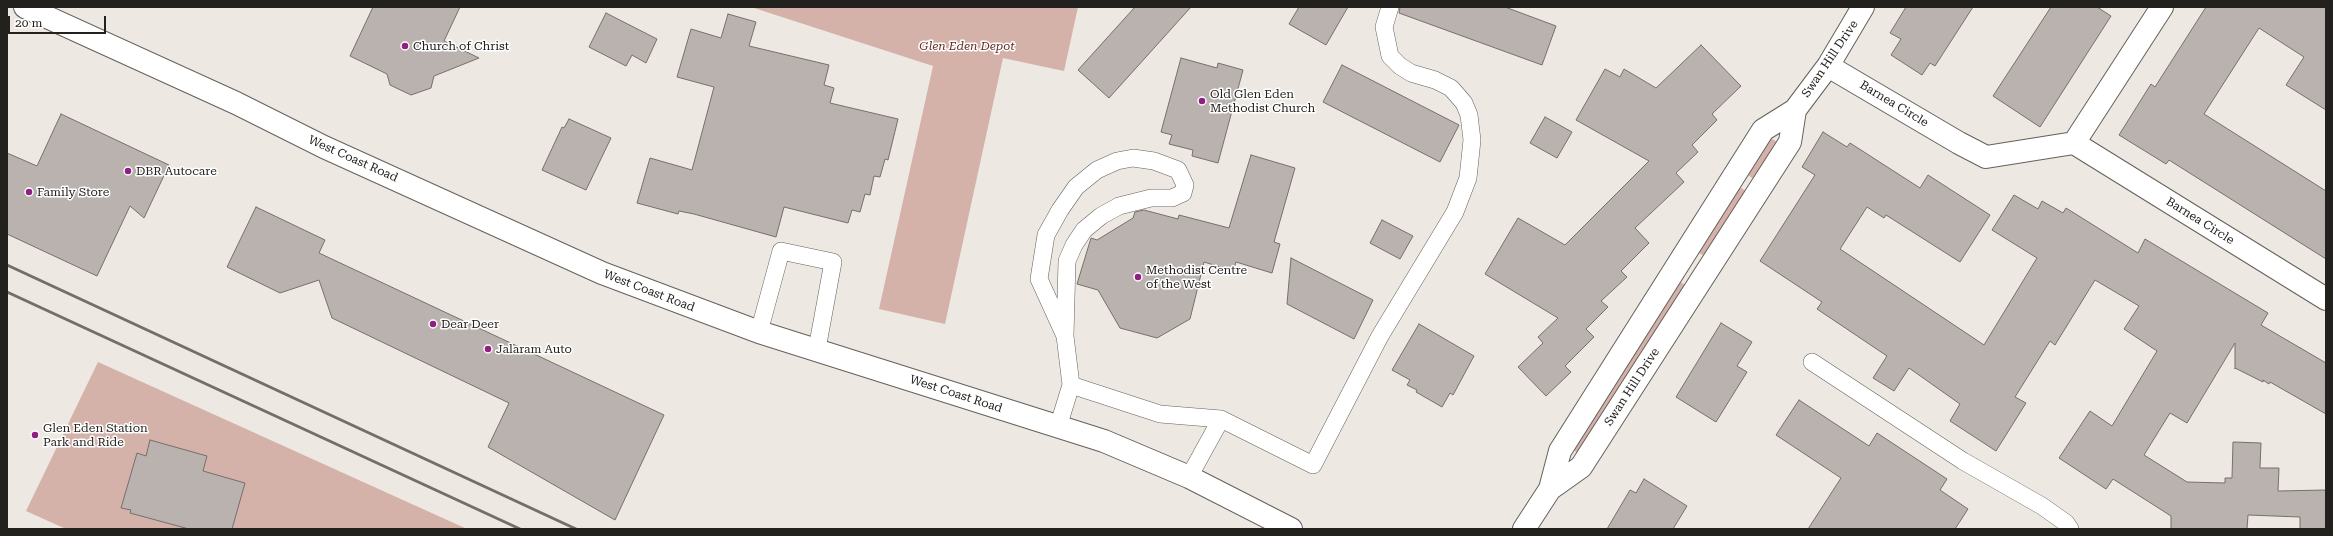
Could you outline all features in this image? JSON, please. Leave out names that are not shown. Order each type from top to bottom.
[{"type":"street","name":"West Coast Road","points":[[25,7],[236,103],[324,147],[602,273],[760,332],[1104,441],[1189,477],[1291,529]]},
{"type":"street","name":"Swan Hill Drive","points":[[1524,529],[1550,489],[1560,451],[1763,130],[1795,110],[1828,66],[1864,7]]},
{"type":"street","points":[[2074,143],[2162,7]]},
{"type":"street","name":"Barnea Circle","points":[[1828,66],[1959,144],[1986,157],[2074,143],[2326,299]]},
{"type":"street","name":"Swan Hill Drive","points":[[1550,489],[1581,467],[1790,142],[1795,110]]},
{"type":"street","points":[[1680,261],[1704,276]]},
{"type":"lane","points":[[1071,385],[1160,414],[1221,419],[1313,465],[1380,336],[1455,212],[1464,193],[1468,178],[1472,140],[1469,116],[1464,103],[1451,88],[1435,80],[1411,73],[1400,66],[1390,56],[1384,27],[1390,7]]},
{"type":"lane","points":[[1058,427],[1071,385],[1065,336],[1067,262],[1074,245],[1084,230],[1101,216],[1119,206],[1151,198],[1172,198],[1182,193],[1185,185],[1178,170],[1154,161],[1133,158],[1117,161],[1097,170],[1076,188],[1060,210],[1046,235],[1039,279],[1065,336]]},
{"type":"lane","points":[[760,332],[781,251],[833,262],[817,349]]},
{"type":"lane","points":[[1812,362],[1963,461],[2042,506],[2066,523],[2070,529]]},
{"type":"lane","points":[[1189,477],[1221,419]]},
{"type":"green space","name":"Glen Eden Depot","points":[[751,7],[1078,7],[1064,71],[1003,58],[945,324],[879,309],[933,66]]},
{"type":"green space","points":[[1766,135],[1780,144],[1757,181],[1743,172]]},
{"type":"green space","points":[[1735,184],[1749,193],[1707,258],[1693,249]]},
{"type":"green space","points":[[1674,278],[1690,288],[1583,456],[1567,446]]},
{"type":"green space","points":[[98,362],[467,529],[66,529],[26,511]]},
{"type":"building","name":"Church of Christ","points":[[373,7],[460,7],[444,41],[479,58],[434,76],[431,88],[411,95],[390,85],[387,74],[350,56]]},
{"type":"building","points":[[1135,7],[1191,7],[1109,98],[1078,70]]},
{"type":"building","points":[[1299,7],[1348,7],[1326,45],[1289,24]]},
{"type":"building","points":[[1400,7],[1505,7],[1556,26],[1542,65],[1399,13]]},
{"type":"building","points":[[1906,7],[1973,7],[1935,66],[1930,63],[1922,75],[1891,55],[1901,39],[1890,33]]},
{"type":"building","points":[[2051,7],[2097,7],[2111,16],[2040,127],[1993,96]]},
{"type":"building","points":[[2206,7],[2326,7],[2326,110],[2286,85],[2304,57],[2259,28],[2204,114],[2326,191],[2326,259],[2169,160],[2166,164],[2119,135],[2151,84],[2155,87]]},
{"type":"building","points":[[606,13],[657,39],[646,63],[632,55],[626,66],[589,47]]},
{"type":"building","points":[[728,14],[756,22],[749,46],[829,65],[824,85],[834,88],[830,103],[898,119],[888,160],[885,159],[880,177],[874,176],[870,195],[865,194],[860,212],[852,210],[848,223],[784,207],[776,237],[694,214],[679,211],[678,214],[637,203],[650,158],[692,170],[714,87],[677,77],[691,29],[721,38]]},
{"type":"building","points":[[1701,45],[1741,86],[1712,114],[1717,120],[1692,145],[1698,152],[1676,173],[1684,182],[1635,228],[1649,243],[1621,271],[1627,277],[1601,301],[1608,307],[1586,329],[1594,337],[1565,366],[1571,372],[1546,396],[1518,367],[1543,343],[1538,337],[1558,318],[1485,274],[1518,218],[1565,245],[1649,161],[1576,120],[1605,69],[1620,77],[1624,69],[1656,88]]},
{"type":"building","name":"Old Glen Eden Methodist Church","points":[[1181,58],[1217,68],[1218,63],[1243,70],[1218,163],[1192,156],[1193,150],[1169,144],[1172,135],[1161,132]]},
{"type":"building","points":[[1342,65],[1459,125],[1440,162],[1323,102]]},
{"type":"building","points":[[61,114],[169,165],[144,218],[130,206],[97,276],[7,234],[7,153],[37,166]]},
{"type":"building","points":[[1545,117],[1572,132],[1557,158],[1530,143]]},
{"type":"building","points":[[569,119],[611,138],[586,190],[542,170],[562,127],[564,128]]},
{"type":"building","points":[[1823,132],[1847,147],[1850,143],[1920,188],[1928,175],[1990,215],[1960,262],[1886,215],[1884,218],[1867,207],[1840,249],[1984,345],[2037,258],[1992,230],[2014,195],[2038,209],[2042,201],[2063,213],[2066,208],[2138,253],[2145,239],[2268,313],[2261,325],[2326,363],[2326,414],[2270,382],[2269,384],[2263,380],[2263,382],[2235,368],[2235,343],[2187,423],[2170,413],[2144,455],[2187,482],[2225,483],[2225,478],[2232,478],[2233,442],[2261,443],[2260,468],[2279,468],[2278,491],[2326,490],[2326,529],[2300,529],[2300,517],[2248,515],[2247,529],[2171,529],[2171,516],[2113,479],[2106,489],[2059,458],[2090,411],[2112,426],[2157,351],[2124,329],[2139,306],[2095,280],[2055,345],[2050,341],[2015,397],[2026,403],[1996,451],[1950,421],[1960,404],[1909,368],[1894,391],[1873,378],[1887,356],[1817,309],[1822,302],[1760,261],[1815,175],[1802,167]]},
{"type":"building","name":"Methodist Centre of the West","points":[[1251,155],[1295,168],[1274,242],[1280,244],[1272,273],[1236,262],[1233,271],[1204,262],[1190,319],[1157,338],[1120,328],[1098,290],[1077,284],[1091,238],[1097,240],[1133,218],[1135,212],[1144,210],[1178,219],[1179,215],[1229,228]]},
{"type":"building","points":[[256,207],[325,240],[319,253],[664,415],[615,520],[488,447],[509,403],[332,318],[319,280],[280,293],[227,267]]},
{"type":"building","points":[[1382,220],[1413,236],[1400,259],[1370,243]]},
{"type":"building","points":[[1291,258],[1373,300],[1354,339],[1287,304]]},
{"type":"building","points":[[1721,323],[1752,342],[1737,366],[1747,372],[1716,422],[1676,397]]},
{"type":"building","points":[[1419,324],[1474,356],[1453,395],[1450,393],[1442,407],[1416,392],[1417,390],[1407,385],[1410,380],[1392,370]]},
{"type":"building","points":[[1799,400],[1869,446],[1877,433],[1947,479],[1940,490],[1968,509],[1955,529],[1808,529],[1841,478],[1776,435]]},
{"type":"building","points":[[150,440],[207,456],[203,471],[245,483],[232,529],[189,529],[130,513],[131,510],[121,508],[137,453],[146,456]]},
{"type":"building","points":[[1644,479],[1687,506],[1673,529],[1607,529],[1630,490],[1636,493]]},
{"type":"railway","points":[[7,265],[576,529]]},
{"type":"railway","points":[[7,292],[520,529]]},
{"type":"place","name":"Church of Christ","points":[[405,46]]},
{"type":"place","name":"Old Glen Eden Methodist Church","points":[[1202,101]]},
{"type":"place","name":"DBR Autocare","points":[[128,171]]},
{"type":"place","name":"Family Store","points":[[29,192]]},
{"type":"place","name":"Methodist Centre of the West","points":[[1138,277]]},
{"type":"place","name":"Dear Deer","points":[[433,324]]},
{"type":"place","name":"Jalaram Auto","points":[[488,349]]},
{"type":"place","name":"Glen Eden Station Park and Ride","points":[[35,435]]}]
